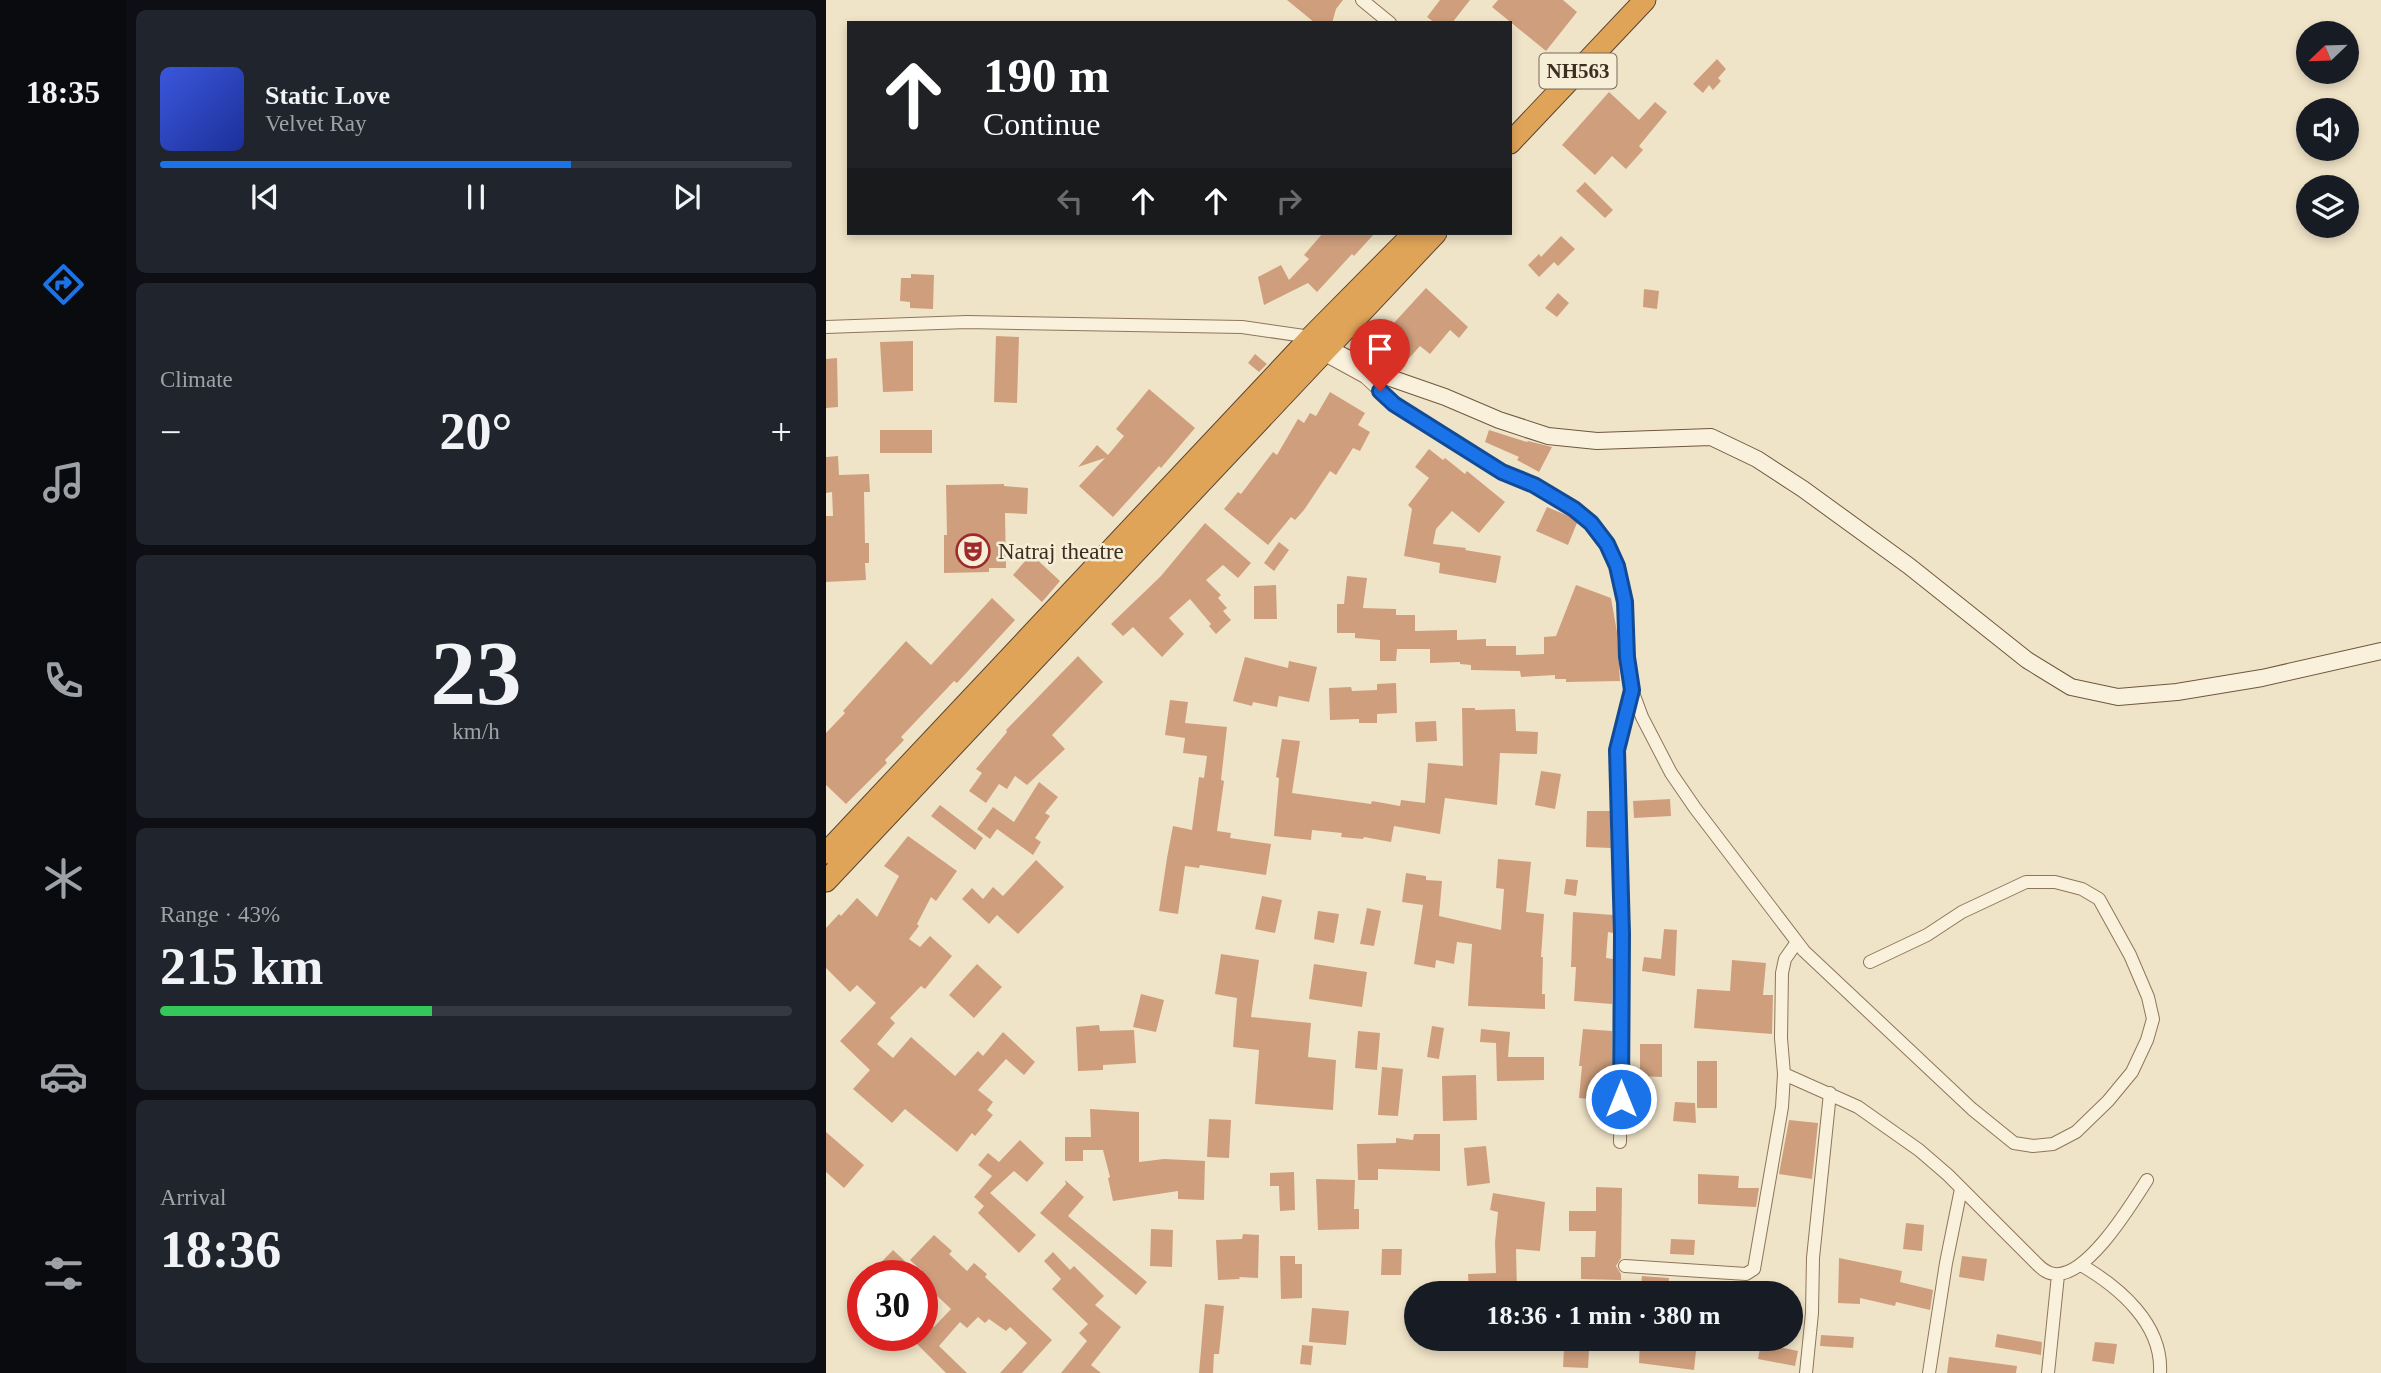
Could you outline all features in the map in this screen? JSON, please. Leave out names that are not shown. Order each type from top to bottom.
[{"type":"highway","name":"NH563","points":[[1514,132],[1645,0]]},
{"type":"highway","points":[[826,881],[1320,347],[1412,235]]},
{"type":"highway","points":[[826,853],[1320,347],[1434,235]]},
{"type":"street","points":[[1363,0],[1388,21]]},
{"type":"street","points":[[826,327],[967,322],[1241,327],[1320,347],[1347,357],[1376,373],[1548,436],[1597,441],[1711,437],[1757,459],[1803,489],[1909,566],[2027,660],[2071,687],[2118,697],[2177,692],[2262,678],[2381,651]]},
{"type":"street","points":[[1320,347],[1365,377],[1394,404],[1502,472],[1534,485],[1563,502],[1591,523],[1607,544],[1617,566],[1625,602],[1627,657],[1632,690],[1642,717],[1671,773],[1797,942],[1876,1021],[1972,1109],[2014,1143],[2033,1146],[2053,1144],[2076,1132],[2108,1101],[2132,1072],[2147,1040],[2153,1019],[2148,998],[2130,955],[2099,900],[2082,889],[2055,882],[2026,882],[1962,912],[1927,935],[1870,962]]},
{"type":"street","points":[[1620,1142],[1622,934],[1617,750],[1632,690]]},
{"type":"street","points":[[1625,1266],[1746,1274],[1754,1269],[1782,1107],[1782,973],[1785,959],[1797,942]]},
{"type":"street","points":[[1784,1074],[1858,1107],[1919,1150],[2043,1270],[2058,1275],[2081,1265],[2114,1228],[2147,1180]]},
{"type":"street","points":[[1806,1373],[1812,1313],[1813,1258],[1830,1093]]},
{"type":"street","points":[[1930,1373],[1946,1262],[1961,1189]]},
{"type":"street","points":[[2081,1265],[2100,1276],[2132,1304],[2146,1323],[2156,1343],[2161,1361],[2160,1373]]},
{"type":"street","points":[[2048,1373],[2058,1275]]},
{"type":"building","points":[[1287,0],[1343,0],[1336,9],[1333,21],[1313,21]]},
{"type":"building","points":[[1440,0],[1470,0],[1454,21],[1432,21],[1427,17]]},
{"type":"building","points":[[1498,0],[1563,0],[1577,12],[1546,51],[1492,7]]},
{"type":"building","points":[[1717,59],[1726,69],[1713,90],[1709,85],[1703,93],[1693,84]]},
{"type":"building","points":[[1609,92],[1639,120],[1655,102],[1667,112],[1639,146],[1643,150],[1626,169],[1612,156],[1595,175],[1562,145]]},
{"type":"building","points":[[1585,182],[1613,210],[1605,218],[1576,191]]},
{"type":"building","points":[[1321,235],[1373,235],[1317,292],[1308,283],[1264,305],[1258,277],[1281,265],[1289,280],[1309,259],[1304,255]]},
{"type":"building","points":[[1561,236],[1575,249],[1558,266],[1554,262],[1539,277],[1528,265],[1539,254],[1541,257]]},
{"type":"building","points":[[911,274],[934,275],[933,309],[910,308],[910,302],[900,301],[901,278],[911,278]]},
{"type":"building","points":[[1426,288],[1468,327],[1459,338],[1450,330],[1430,354],[1420,346],[1402,366],[1370,349]]},
{"type":"building","points":[[1644,289],[1659,291],[1657,309],[1643,307]]},
{"type":"building","points":[[1558,293],[1569,303],[1557,317],[1545,308]]},
{"type":"building","points":[[996,336],[1019,337],[1017,403],[994,402]]},
{"type":"building","points":[[913,341],[913,391],[883,392],[880,342]]},
{"type":"building","points":[[1255,354],[1267,364],[1259,372],[1248,363]]},
{"type":"building","points":[[837,358],[838,407],[826,408],[826,359]]},
{"type":"building","points":[[1149,389],[1195,428],[1113,517],[1079,486],[1105,458],[1078,467],[1097,445],[1108,455],[1124,436],[1116,429]]},
{"type":"building","points":[[1330,392],[1365,413],[1358,425],[1370,432],[1360,451],[1353,448],[1336,475],[1330,471],[1304,510],[1295,520],[1291,517],[1268,545],[1224,509],[1238,492],[1241,494],[1273,452],[1277,455],[1298,419],[1304,423],[1310,413],[1316,416]]},
{"type":"building","points":[[880,430],[932,430],[932,453],[880,453]]},
{"type":"building","points":[[1489,430],[1552,447],[1539,472],[1517,460],[1519,457],[1485,442]]},
{"type":"building","points":[[1429,449],[1465,474],[1467,471],[1505,502],[1479,533],[1452,511],[1436,529],[1433,544],[1501,556],[1496,583],[1439,573],[1440,563],[1404,556],[1412,509],[1408,505],[1429,478],[1415,467]]},
{"type":"building","points":[[838,456],[839,475],[869,474],[870,492],[864,492],[865,543],[869,543],[869,563],[865,563],[866,580],[826,582],[826,516],[833,516],[832,492],[826,493],[826,457]]},
{"type":"building","points":[[1004,484],[1028,488],[1027,514],[1005,513],[1006,568],[989,568],[989,572],[944,573],[944,535],[947,535],[946,485]]},
{"type":"building","points":[[1547,507],[1571,517],[1577,523],[1568,545],[1536,531]]},
{"type":"building","points":[[1205,523],[1251,563],[1238,578],[1223,565],[1206,580],[1221,595],[1218,598],[1227,608],[1223,611],[1231,620],[1216,634],[1190,599],[1169,618],[1184,634],[1162,657],[1133,627],[1123,636],[1111,624],[1161,576]]},
{"type":"building","points":[[1279,542],[1289,550],[1274,571],[1264,563]]},
{"type":"building","points":[[1031,554],[1060,581],[1042,602],[1013,575]]},
{"type":"building","points":[[1347,576],[1367,578],[1363,608],[1396,609],[1396,615],[1415,615],[1415,631],[1457,630],[1457,640],[1486,639],[1486,646],[1516,646],[1516,655],[1544,654],[1544,637],[1556,636],[1576,585],[1611,598],[1617,632],[1620,681],[1566,682],[1566,679],[1555,679],[1555,675],[1521,677],[1520,671],[1471,670],[1471,665],[1460,662],[1430,663],[1430,649],[1397,649],[1396,661],[1380,661],[1380,640],[1355,638],[1355,633],[1337,633],[1337,604],[1344,604]]},
{"type":"building","points":[[1276,585],[1277,619],[1254,619],[1254,586]]},
{"type":"building","points":[[992,598],[1015,620],[957,683],[954,681],[901,737],[904,740],[885,760],[887,763],[846,804],[826,785],[826,733],[906,641],[931,665]]},
{"type":"building","points":[[1078,656],[1103,682],[1052,735],[1065,749],[1027,785],[1015,776],[1007,789],[999,784],[986,803],[969,791],[982,773],[976,769],[1006,730]]},
{"type":"building","points":[[1245,657],[1288,668],[1289,661],[1317,667],[1309,702],[1279,696],[1277,707],[1253,702],[1252,706],[1233,701]]},
{"type":"building","points":[[1396,683],[1397,713],[1377,714],[1377,723],[1359,723],[1359,719],[1330,720],[1329,688],[1377,690],[1377,684]]},
{"type":"building","points":[[1170,700],[1188,702],[1185,723],[1227,727],[1221,780],[1224,781],[1217,831],[1231,833],[1230,838],[1271,844],[1266,875],[1200,865],[1199,868],[1185,866],[1178,914],[1159,911],[1167,858],[1173,826],[1192,830],[1199,777],[1204,778],[1207,756],[1183,753],[1185,738],[1165,735]]},
{"type":"building","points":[[1462,708],[1515,709],[1516,731],[1538,732],[1537,754],[1500,753],[1497,805],[1445,798],[1440,834],[1394,826],[1391,842],[1364,837],[1341,837],[1342,833],[1312,830],[1311,840],[1274,836],[1279,778],[1276,777],[1282,739],[1300,741],[1292,793],[1371,804],[1372,801],[1400,806],[1401,800],[1425,803],[1428,763],[1463,766]]},
{"type":"building","points":[[1436,721],[1437,741],[1416,742],[1415,722]]},
{"type":"building","points":[[1541,771],[1561,774],[1555,809],[1535,805]]},
{"type":"building","points":[[1039,782],[1058,797],[1045,813],[1050,816],[1035,838],[1041,842],[1033,855],[997,829],[990,839],[977,829],[993,807],[1014,822]]},
{"type":"building","points":[[1670,799],[1671,816],[1634,818],[1633,801]]},
{"type":"building","points":[[940,805],[983,838],[975,850],[931,816]]},
{"type":"building","points":[[1587,811],[1610,811],[1611,848],[1586,847]]},
{"type":"building","points":[[908,836],[957,871],[936,901],[931,897],[917,924],[919,926],[909,939],[920,947],[930,936],[952,956],[925,989],[921,986],[890,1018],[895,1023],[877,1044],[893,1058],[911,1037],[955,1076],[978,1051],[983,1056],[1003,1032],[1035,1062],[1024,1075],[1006,1059],[978,1090],[993,1102],[987,1110],[993,1115],[975,1136],[972,1133],[957,1152],[905,1109],[892,1123],[853,1089],[870,1070],[840,1041],[876,1003],[857,985],[850,992],[826,968],[826,928],[857,898],[877,917],[899,876],[884,866]]},
{"type":"building","points":[[1498,859],[1531,862],[1526,912],[1544,914],[1541,957],[1545,1009],[1468,1006],[1472,944],[1457,942],[1454,964],[1436,960],[1435,968],[1414,964],[1423,905],[1402,902],[1406,873],[1426,876],[1426,880],[1442,881],[1439,916],[1501,930],[1504,889],[1496,888]]},
{"type":"building","points":[[1036,860],[1064,887],[1018,934],[997,915],[989,924],[962,899],[972,888],[983,899],[993,887],[1003,896]]},
{"type":"building","points":[[1566,879],[1578,880],[1576,896],[1564,894]]},
{"type":"building","points":[[1262,896],[1282,900],[1275,933],[1255,929]]},
{"type":"building","points":[[1367,908],[1381,911],[1374,946],[1360,944]]},
{"type":"building","points":[[1318,911],[1339,914],[1334,943],[1314,939]]},
{"type":"building","points":[[1573,912],[1613,915],[1613,933],[1608,932],[1606,958],[1613,959],[1612,1004],[1574,1001],[1576,967],[1571,967]]},
{"type":"building","points":[[1664,929],[1677,930],[1675,976],[1642,971],[1644,957],[1661,959]]},
{"type":"building","points":[[1221,954],[1259,960],[1251,1017],[1311,1023],[1308,1057],[1336,1060],[1333,1110],[1255,1104],[1259,1050],[1233,1047],[1237,998],[1215,994]]},
{"type":"building","points":[[1732,960],[1766,963],[1763,995],[1773,995],[1772,1034],[1694,1028],[1697,989],[1730,991]]},
{"type":"building","points":[[977,964],[1002,987],[974,1018],[949,995]]},
{"type":"building","points":[[1314,964],[1367,972],[1362,1007],[1309,999]]},
{"type":"building","points":[[1141,994],[1164,1000],[1156,1032],[1133,1027]]},
{"type":"building","points":[[1099,1025],[1100,1031],[1134,1030],[1136,1063],[1103,1065],[1103,1070],[1078,1071],[1076,1027]]},
{"type":"building","points":[[1432,1026],[1444,1028],[1439,1059],[1427,1057]]},
{"type":"building","points":[[1481,1029],[1510,1032],[1508,1057],[1544,1057],[1544,1080],[1497,1081],[1496,1043],[1480,1042]]},
{"type":"building","points":[[1583,1029],[1612,1031],[1612,1101],[1579,1098]]},
{"type":"building","points":[[1358,1031],[1380,1033],[1377,1070],[1355,1068]]},
{"type":"building","points":[[1640,1044],[1662,1044],[1662,1077],[1640,1076]]},
{"type":"building","points":[[1697,1061],[1717,1061],[1717,1108],[1697,1108]]},
{"type":"building","points":[[1382,1067],[1403,1069],[1398,1116],[1378,1115]]},
{"type":"building","points":[[1476,1075],[1477,1120],[1443,1121],[1442,1076]]},
{"type":"building","points":[[1675,1102],[1695,1103],[1696,1123],[1673,1121]]},
{"type":"building","points":[[1090,1109],[1139,1112],[1139,1162],[1164,1159],[1205,1161],[1204,1200],[1178,1199],[1178,1191],[1113,1201],[1103,1150],[1083,1150],[1083,1161],[1065,1161],[1065,1137],[1091,1137]]},
{"type":"building","points":[[1209,1119],[1231,1120],[1229,1158],[1207,1157]]},
{"type":"building","points":[[1789,1120],[1818,1123],[1812,1179],[1779,1174]]},
{"type":"building","points":[[826,1132],[864,1165],[844,1188],[826,1172]]},
{"type":"building","points":[[1414,1134],[1440,1134],[1440,1171],[1378,1169],[1378,1180],[1358,1180],[1357,1144],[1396,1143],[1396,1138],[1413,1140]]},
{"type":"building","points":[[1020,1140],[1044,1163],[1027,1182],[1014,1171],[990,1193],[1036,1235],[1019,1253],[978,1213],[984,1206],[974,1197],[992,1176],[978,1165],[988,1153],[999,1162]]},
{"type":"building","points":[[1486,1146],[1490,1183],[1467,1186],[1464,1148]]},
{"type":"building","points":[[1294,1172],[1295,1210],[1280,1211],[1279,1186],[1270,1186],[1270,1173]]},
{"type":"building","points":[[1698,1174],[1739,1176],[1738,1188],[1759,1188],[1756,1207],[1698,1204]]},
{"type":"building","points":[[1316,1179],[1355,1180],[1354,1209],[1359,1209],[1359,1229],[1318,1230]]},
{"type":"building","points":[[1065,1180],[1084,1197],[1068,1216],[1147,1282],[1136,1295],[1040,1213],[1066,1184]]},
{"type":"building","points":[[1596,1187],[1622,1188],[1621,1258],[1616,1266],[1621,1280],[1581,1279],[1581,1257],[1595,1257],[1596,1231],[1569,1231],[1569,1211],[1596,1211]]},
{"type":"building","points":[[1493,1193],[1545,1202],[1540,1251],[1516,1249],[1517,1281],[1468,1281],[1468,1274],[1496,1273],[1498,1212],[1490,1210]]},
{"type":"building","points":[[1906,1223],[1924,1225],[1922,1251],[1903,1249]]},
{"type":"building","points":[[1151,1229],[1173,1230],[1172,1267],[1150,1266]]},
{"type":"building","points":[[1243,1234],[1259,1235],[1258,1278],[1218,1280],[1216,1240],[1242,1239]]},
{"type":"building","points":[[934,1235],[952,1251],[949,1254],[967,1271],[974,1263],[987,1274],[985,1277],[1052,1340],[1022,1373],[1000,1373],[1027,1343],[1010,1327],[1006,1331],[989,1319],[985,1323],[978,1317],[967,1328],[960,1322],[939,1346],[967,1373],[946,1373],[924,1351],[938,1351],[938,1323],[951,1309],[938,1297],[938,1260],[910,1260]]},
{"type":"building","points":[[1671,1239],[1695,1240],[1694,1255],[1670,1254]]},
{"type":"building","points":[[1382,1249],[1402,1249],[1401,1275],[1381,1275]]},
{"type":"building","points":[[893,1250],[904,1260],[883,1260]]},
{"type":"building","points":[[1053,1252],[1070,1270],[1074,1266],[1104,1296],[1095,1305],[1121,1327],[1091,1365],[1101,1373],[1061,1373],[1087,1341],[1079,1333],[1088,1324],[1052,1289],[1061,1279],[1044,1261]]},
{"type":"building","points":[[1280,1256],[1295,1256],[1295,1264],[1302,1264],[1302,1298],[1281,1299]]},
{"type":"building","points":[[1962,1256],[1987,1259],[1984,1281],[1959,1277]]},
{"type":"building","points":[[1839,1258],[1902,1271],[1900,1282],[1933,1290],[1930,1310],[1896,1302],[1895,1306],[1860,1298],[1860,1304],[1838,1303]]},
{"type":"building","points":[[1642,1276],[1669,1278],[1669,1281],[1641,1281]]},
{"type":"building","points":[[1205,1304],[1224,1306],[1219,1354],[1214,1354],[1213,1373],[1199,1373]]},
{"type":"building","points":[[1312,1308],[1349,1311],[1346,1345],[1309,1342]]},
{"type":"building","points":[[1997,1334],[2042,1342],[2041,1355],[1995,1347]]},
{"type":"building","points":[[1821,1335],[1854,1337],[1853,1348],[1820,1346]]},
{"type":"building","points":[[2095,1342],[2117,1344],[2114,1364],[2092,1361]]},
{"type":"building","points":[[1302,1345],[1313,1346],[1311,1365],[1300,1364]]},
{"type":"building","points":[[1564,1351],[1589,1351],[1588,1368],[1563,1367]]},
{"type":"building","points":[[1640,1351],[1696,1351],[1694,1370],[1639,1363]]},
{"type":"building","points":[[1760,1351],[1798,1351],[1795,1366],[1758,1359]]},
{"type":"building","points":[[1949,1357],[2017,1366],[2016,1373],[1947,1373]]},
{"type":"place","name":"Natraj theatre","points":[[973,551]]},
{"type":"route","points":[[1380,391],[1394,404],[1502,472],[1534,485],[1574,509],[1591,523],[1607,544],[1617,566],[1625,602],[1627,657],[1632,690],[1617,750],[1622,934],[1621,1099]]}]
